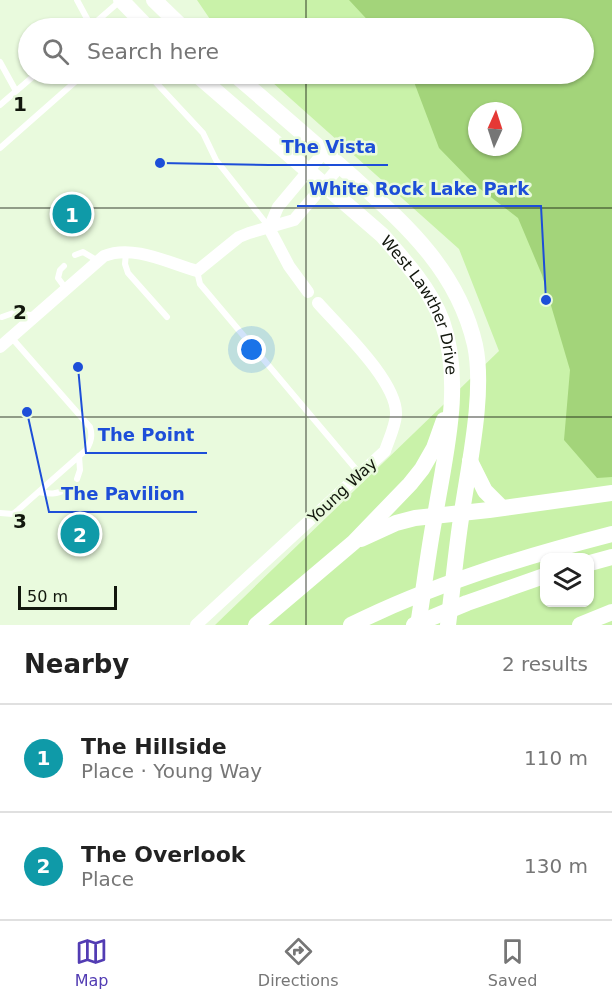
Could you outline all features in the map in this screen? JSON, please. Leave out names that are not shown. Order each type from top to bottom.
[{"type":"street","points":[[121,0],[135,18]]},
{"type":"street","points":[[154,0],[173,18]]},
{"type":"street","name":"West Lawther Drive","points":[[207,84],[382,235],[407,263],[436,307],[448,343],[452,373],[451,399],[445,461],[416,625]]},
{"type":"street","name":"West Lawther Drive","points":[[246,84],[418,238],[443,271],[462,307],[475,346],[477,387],[470,461],[461,513],[448,625]]},
{"type":"street","points":[[269,228],[278,207],[324,152]]},
{"type":"street","points":[[0,347],[98,261],[109,254],[145,254],[197,271],[238,237],[294,220],[340,166]]},
{"type":"street","points":[[269,228],[289,266],[308,292]]},
{"type":"street","name":"Young Way","points":[[196,625],[385,451],[396,414],[391,394],[366,356],[318,303]]},
{"type":"street","points":[[256,625],[354,542],[422,470],[434,448],[451,399]]},
{"type":"street","points":[[470,461],[485,490],[502,507]]},
{"type":"street","points":[[354,542],[396,523],[415,518],[612,493]]},
{"type":"street","points":[[351,625],[461,579],[557,548],[612,534]]},
{"type":"street","points":[[594,562],[612,557]]},
{"type":"street","points":[[416,625],[466,603],[540,577]]},
{"type":"street","points":[[580,625],[612,612]]},
{"type":"lane","points":[[77,0],[86,18]]},
{"type":"lane","points":[[100,18],[121,0]]},
{"type":"lane","points":[[0,62],[16,91]]},
{"type":"lane","points":[[0,105],[24,84]]},
{"type":"lane","points":[[0,148],[73,84]]},
{"type":"lane","points":[[157,84],[203,133],[216,160],[252,203],[269,228]]},
{"type":"lane","points":[[75,255],[83,252],[98,261]]},
{"type":"lane","points":[[126,253],[125,264],[128,273],[167,317]]},
{"type":"lane","points":[[64,266],[58,278],[66,289]]},
{"type":"lane","points":[[197,271],[200,284],[360,474]]},
{"type":"lane","points":[[2,317],[9,313],[21,312],[35,317]]},
{"type":"lane","points":[[0,513],[13,513],[86,450],[91,442],[90,427],[11,337]]},
{"type":"lane","points":[[76,479],[80,470],[79,456]]},
{"type":"lane","points":[[39,492],[60,493],[66,489]]},
{"type":"green space","points":[[197,0],[612,0],[612,625],[215,625],[499,351],[459,249],[274,84],[594,84],[594,18],[209,18]]},
{"type":"green space","points":[[349,0],[612,0],[612,477],[597,478],[564,440],[570,370],[542,275],[518,218],[475,185],[439,148],[415,84],[594,84],[594,18],[366,18]]},
{"type":"place","name":"The Vista","points":[[160,163]]},
{"type":"place","name":"The Hillside","points":[[72,214]]},
{"type":"place","name":"White Rock Lake Park","points":[[546,300]]},
{"type":"place","name":"The Point","points":[[78,367]]},
{"type":"place","name":"The Pavilion","points":[[27,412]]},
{"type":"place","name":"The Overlook","points":[[80,534]]}]
